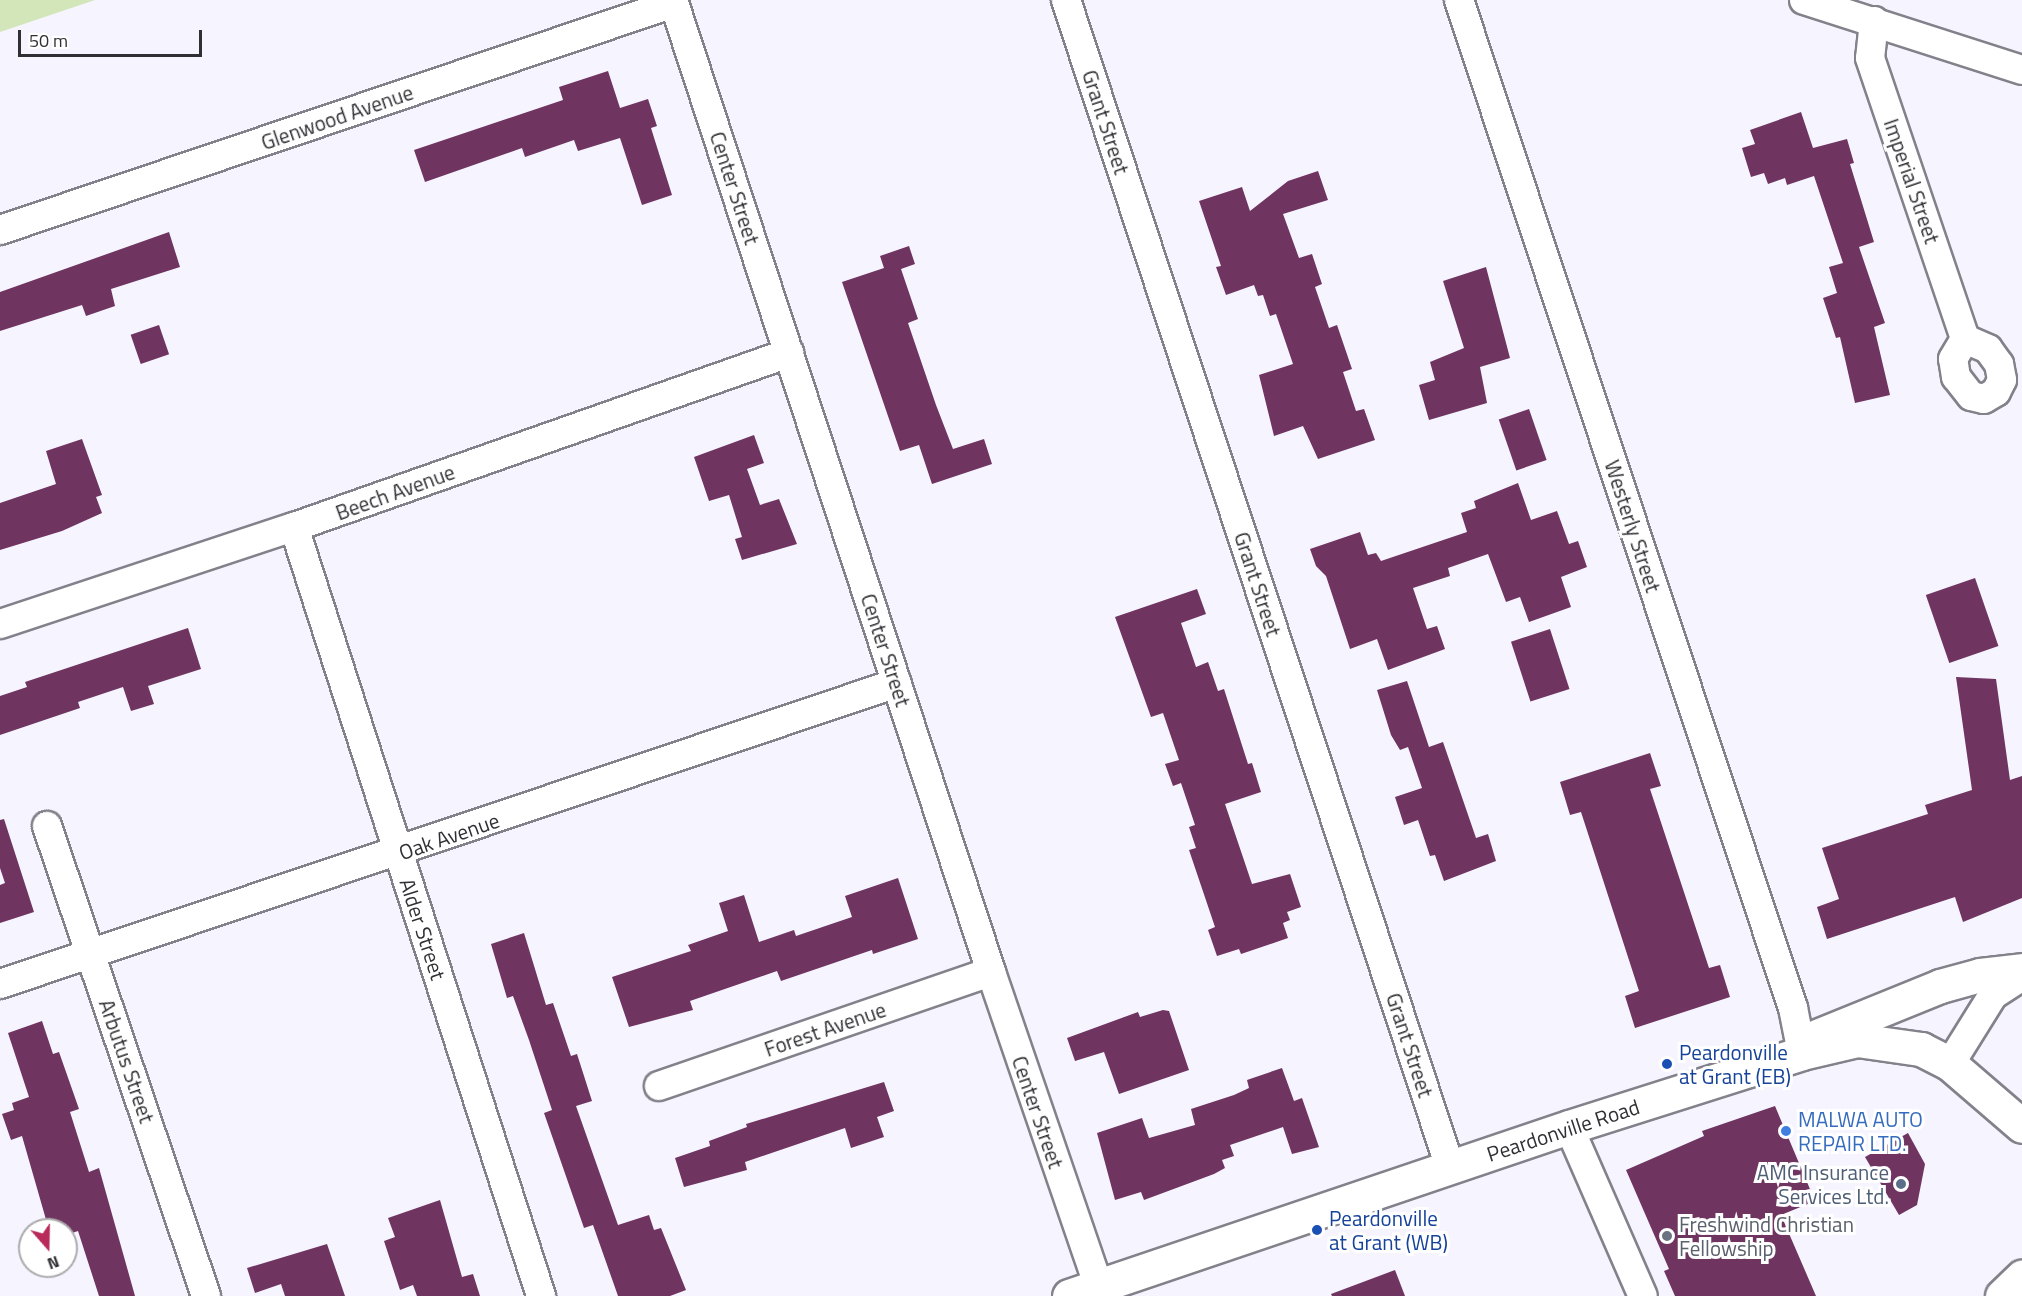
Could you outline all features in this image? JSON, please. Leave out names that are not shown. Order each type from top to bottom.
[{"type":"main road","points":[[1802,1053],[1819,1034],[1865,1014],[1980,975],[2022,970]]},
{"type":"main road","name":"Peardonville Road","points":[[1090,1293],[1569,1127],[1802,1053],[1857,1040],[1921,1049],[1950,1064],[2022,1126]]},
{"type":"main road","points":[[2002,1296],[2022,1277]]},
{"type":"street","name":"Grant Street","points":[[1066,0],[1450,1167]]},
{"type":"street","name":"Westerly Street","points":[[1459,0],[1793,1008],[1802,1053]]},
{"type":"street","points":[[1804,0],[2022,70]]},
{"type":"street","name":"Glenwood Avenue","points":[[0,230],[674,3]]},
{"type":"street","name":"Center Street","points":[[674,3],[991,972],[1090,1293]]},
{"type":"street","name":"Imperial Street","points":[[1874,21],[1870,58],[1965,339]]},
{"type":"street","name":"Beech Avenue","points":[[0,624],[294,528],[789,353]]},
{"type":"street","name":"Alder Street","points":[[294,528],[542,1296]]},
{"type":"street","name":"Oak Avenue","points":[[0,984],[398,853],[897,683]]},
{"type":"street","name":"Arbutus Street","points":[[47,826],[206,1296]]},
{"type":"street","name":"Forest Avenue","points":[[659,1086],[991,972]]},
{"type":"street","points":[[1950,1064],[1993,995],[2022,976]]},
{"type":"street","points":[[1569,1127],[1643,1296]]},
{"type":"green space","points":[[0,0],[95,0],[0,32]]},
{"type":"building","points":[[608,71],[620,108],[648,99],[657,126],[651,128],[672,195],[642,205],[620,138],[578,151],[574,140],[525,157],[522,148],[425,182],[414,150],[563,100],[559,87]]},
{"type":"building","points":[[1801,112],[1813,148],[1847,139],[1854,163],[1850,164],[1874,242],[1859,247],[1885,323],[1874,327],[1890,395],[1855,403],[1840,337],[1836,338],[1823,298],[1837,293],[1829,267],[1843,263],[1814,176],[1787,185],[1785,178],[1768,184],[1764,173],[1751,177],[1742,148],[1755,144],[1750,130]]},
{"type":"building","points":[[1318,171],[1328,200],[1283,214],[1299,258],[1312,254],[1322,284],[1315,287],[1329,328],[1337,325],[1352,369],[1343,372],[1356,411],[1364,409],[1375,440],[1318,459],[1303,426],[1274,436],[1259,375],[1293,364],[1276,314],[1270,316],[1263,295],[1258,296],[1254,285],[1226,295],[1216,267],[1221,266],[1199,201],[1242,187],[1250,211],[1288,181]]},
{"type":"building","points":[[169,232],[180,267],[111,289],[115,306],[86,316],[82,305],[0,331],[0,292]]},
{"type":"building","points":[[909,246],[915,264],[901,269],[918,319],[908,323],[936,405],[953,449],[984,439],[992,464],[932,484],[919,445],[900,451],[842,282],[884,268],[880,256]]},
{"type":"building","points":[[1486,267],[1510,358],[1480,367],[1487,403],[1429,420],[1419,385],[1435,380],[1430,362],[1464,348],[1443,281]]},
{"type":"building","points":[[159,325],[169,354],[141,364],[131,335]]},
{"type":"building","points":[[1529,409],[1547,460],[1516,470],[1499,419]]},
{"type":"building","points":[[754,435],[764,463],[747,469],[760,505],[779,499],[797,544],[742,560],[735,539],[742,537],[729,495],[709,501],[694,457]]},
{"type":"building","points":[[82,439],[102,495],[96,497],[102,513],[62,531],[0,550],[0,503],[56,484],[46,451]]},
{"type":"building","points":[[1518,483],[1531,520],[1557,511],[1569,544],[1578,541],[1587,567],[1561,577],[1571,607],[1529,622],[1520,597],[1506,602],[1488,554],[1448,568],[1450,576],[1413,588],[1427,629],[1437,626],[1445,649],[1388,670],[1377,639],[1350,649],[1326,576],[1316,566],[1310,549],[1360,532],[1368,555],[1376,553],[1381,561],[1467,532],[1461,513],[1476,508],[1474,501]]},
{"type":"building","points":[[1975,578],[1998,646],[1949,663],[1926,595]]},
{"type":"building","points":[[1197,589],[1206,614],[1181,623],[1196,667],[1208,662],[1218,691],[1224,689],[1248,764],[1252,763],[1261,792],[1225,804],[1252,884],[1290,874],[1301,907],[1287,912],[1290,920],[1283,923],[1288,938],[1241,954],[1239,949],[1217,956],[1208,930],[1215,927],[1189,850],[1196,848],[1189,827],[1195,825],[1181,783],[1173,786],[1165,764],[1179,760],[1163,713],[1151,717],[1115,617]]},
{"type":"building","points":[[188,628],[201,669],[148,686],[154,704],[131,711],[123,687],[78,702],[80,708],[0,735],[0,696],[27,687],[25,682]]},
{"type":"building","points":[[1550,629],[1569,689],[1530,702],[1511,642]]},
{"type":"building","points":[[1956,677],[1996,679],[2010,780],[2022,776],[2022,898],[1963,922],[1955,897],[1827,939],[1817,907],[1839,899],[1822,848],[1928,814],[1925,805],[1972,790]]},
{"type":"building","points":[[1407,681],[1429,747],[1443,742],[1476,838],[1488,834],[1496,861],[1444,881],[1435,855],[1430,856],[1418,820],[1404,825],[1395,797],[1422,788],[1408,747],[1400,750],[1391,735],[1377,690]]},
{"type":"building","points":[[1650,753],[1661,786],[1650,789],[1709,968],[1720,965],[1730,997],[1635,1028],[1625,996],[1639,991],[1581,812],[1570,815],[1560,782]]},
{"type":"building","points":[[4,819],[34,912],[0,923],[0,885],[5,883],[0,868],[0,820]]},
{"type":"building","points":[[898,878],[918,939],[873,954],[872,950],[781,981],[777,971],[690,1001],[693,1010],[629,1027],[612,977],[691,951],[688,945],[728,931],[719,903],[744,895],[759,942],[794,930],[796,936],[852,917],[845,896]]},
{"type":"building","points":[[524,933],[546,1005],[553,1003],[571,1056],[577,1054],[592,1101],[576,1106],[618,1225],[649,1215],[654,1230],[661,1228],[686,1290],[670,1296],[618,1296],[593,1225],[584,1228],[544,1113],[552,1110],[513,996],[507,998],[491,944]]},
{"type":"building","points":[[1163,1010],[1169,1011],[1189,1070],[1119,1094],[1104,1052],[1075,1061],[1067,1038],[1138,1012],[1140,1017]]},
{"type":"building","points":[[42,1021],[53,1054],[59,1052],[79,1109],[70,1112],[89,1172],[99,1168],[135,1296],[99,1296],[78,1231],[78,1218],[46,1218],[22,1136],[11,1140],[2,1114],[14,1110],[12,1103],[29,1097],[8,1033]]},
{"type":"building","points":[[1282,1068],[1294,1101],[1302,1098],[1319,1147],[1292,1154],[1283,1127],[1230,1145],[1234,1156],[1222,1160],[1225,1168],[1214,1174],[1144,1200],[1141,1192],[1115,1200],[1097,1133],[1142,1118],[1149,1138],[1195,1125],[1191,1109],[1234,1095],[1249,1088],[1247,1080]]},
{"type":"building","points":[[884,1082],[894,1111],[877,1117],[884,1137],[851,1148],[845,1128],[745,1162],[747,1170],[684,1187],[675,1158],[710,1146],[709,1141],[747,1127],[746,1124]]},
{"type":"building","points":[[1775,1106],[1815,1201],[1781,1215],[1816,1296],[1675,1296],[1664,1271],[1669,1269],[1626,1170],[1704,1136],[1702,1131]]},
{"type":"building","name":"AMC Insurance Services Ltd.","points":[[1908,1133],[1925,1164],[1917,1205],[1899,1215],[1865,1157]]},
{"type":"building","points":[[440,1200],[462,1277],[473,1274],[480,1296],[417,1296],[413,1285],[400,1290],[384,1241],[395,1237],[388,1218]]},
{"type":"building","points":[[327,1244],[345,1296],[285,1296],[281,1284],[255,1293],[247,1268]]},
{"type":"building","points":[[1395,1270],[1405,1296],[1332,1296],[1331,1294]]},
{"type":"place","name":"Peardonville at Grant (EB)","points":[[1667,1064]]},
{"type":"place","name":"MALWA AUTO REPAIR LTD.","points":[[1786,1131]]},
{"type":"place","name":"AMC Insurance Services Ltd.","points":[[1901,1184]]},
{"type":"place","name":"Peardonville at Grant (WB)","points":[[1317,1230]]},
{"type":"place","name":"Freshwind Christian Fellowship","points":[[1667,1236]]}]
